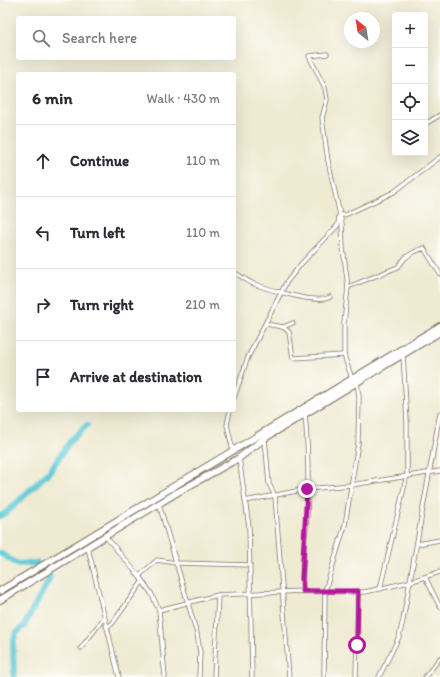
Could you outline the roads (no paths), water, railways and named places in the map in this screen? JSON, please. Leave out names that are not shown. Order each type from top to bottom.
[{"type":"highway","points":[[355,381],[440,326]]},
{"type":"highway","points":[[0,591],[233,450],[440,332]]},
{"type":"highway","points":[[0,600],[178,492],[239,458],[265,438],[343,387]]},
{"type":"highway","points":[[174,486],[178,492]]},
{"type":"street","points":[[324,677],[325,591],[345,525],[358,443],[359,405],[355,381],[344,355],[344,323],[348,287],[342,248],[340,215],[328,161],[322,118],[327,100],[326,88],[309,56],[327,54]]},
{"type":"street","points":[[428,122],[440,115]]},
{"type":"street","points":[[340,215],[345,215],[394,192],[440,157]]},
{"type":"street","points":[[236,392],[248,357],[286,283],[301,264],[340,225]]},
{"type":"street","points":[[348,287],[398,267],[405,258],[424,248],[440,274]]},
{"type":"street","points":[[236,274],[254,284],[306,299],[319,300],[330,298]]},
{"type":"street","points":[[283,327],[293,323]]},
{"type":"street","points":[[266,324],[283,327],[289,332],[293,358],[344,355]]},
{"type":"street","points":[[380,589],[407,475],[407,422],[403,354]]},
{"type":"street","points":[[230,412],[227,425],[233,450]]},
{"type":"street","points":[[303,591],[302,579],[308,462],[305,413]]},
{"type":"street","points":[[379,677],[399,637],[409,582],[418,544],[437,423],[440,413]]},
{"type":"street","points":[[265,438],[270,484],[275,496],[289,677]]},
{"type":"street","points":[[239,458],[249,527],[252,677]]},
{"type":"street","points":[[245,501],[307,489],[351,485],[440,471]]},
{"type":"street","points":[[159,504],[189,603],[199,646],[199,677]]},
{"type":"street","points":[[106,537],[151,592],[159,610],[165,677]]},
{"type":"street","points":[[418,544],[440,540]]},
{"type":"street","points":[[88,548],[119,677]]},
{"type":"street","points":[[139,576],[155,561],[160,560],[176,563],[250,565]]},
{"type":"street","points":[[159,610],[218,595],[303,591],[366,592],[409,582],[440,572]]},
{"type":"street","points":[[425,577],[440,607]]},
{"type":"street","points":[[106,627],[112,624],[142,582]]},
{"type":"street","points":[[356,677],[358,591]]},
{"type":"street","points":[[214,677],[218,595]]},
{"type":"street","points":[[81,648],[104,618]]},
{"type":"street","points":[[425,677],[440,658]]},
{"type":"waterway","points":[[0,516],[7,512],[49,472],[71,440],[87,425]]},
{"type":"waterway","points":[[0,553],[17,564],[37,563],[38,568],[48,569],[50,578],[24,626],[16,633],[13,643],[14,677]]}]
